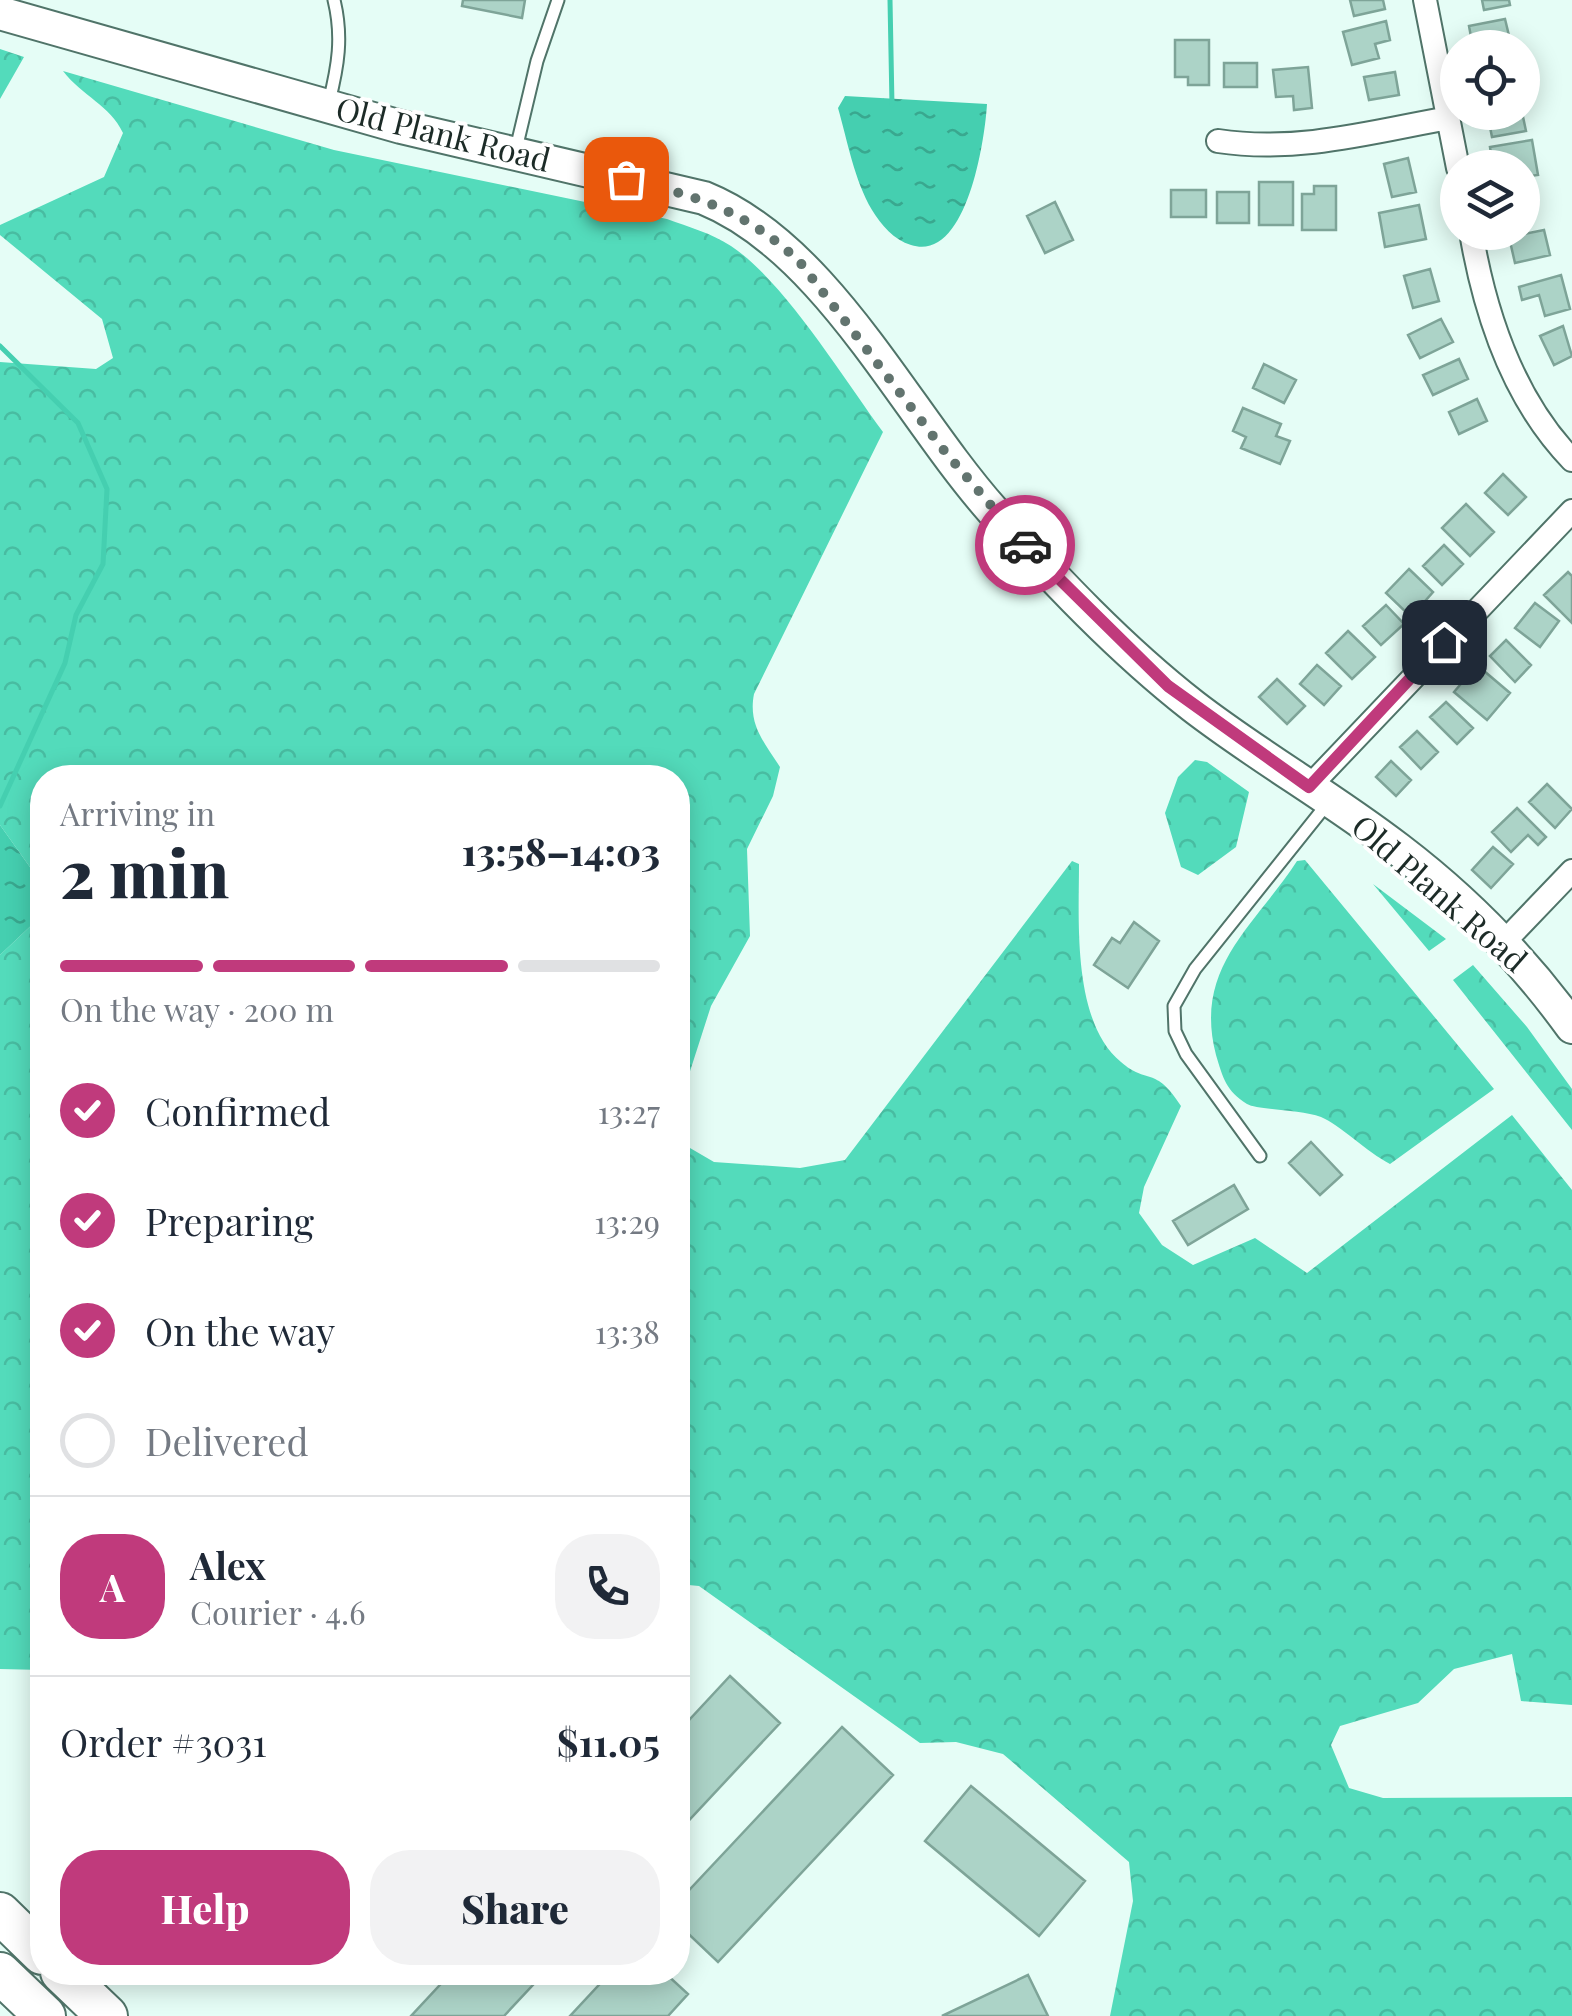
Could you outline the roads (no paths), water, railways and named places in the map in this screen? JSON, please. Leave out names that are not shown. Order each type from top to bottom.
[{"type":"highway","points":[[0,1913],[30,1942]]},
{"type":"highway","points":[[0,1973],[44,2016]]},
{"type":"highway","points":[[74,1985],[106,2016]]},
{"type":"street","points":[[1425,0],[1440,77]]},
{"type":"street","name":"Old Plank Road","points":[[0,13],[328,106],[704,198],[772,236],[832,300],[992,509],[1059,582],[1180,696],[1399,850],[1504,942],[1572,1027]]},
{"type":"street","points":[[1218,141],[1270,146],[1320,142],[1440,120]]},
{"type":"street","points":[[1475,250],[1483,293],[1510,369],[1529,404],[1572,460]]},
{"type":"street","points":[[1320,794],[1572,511]]},
{"type":"street","points":[[1504,942],[1572,871]]},
{"type":"lane","points":[[328,106],[339,60],[341,29],[334,0]]},
{"type":"lane","points":[[516,153],[537,60],[558,0]]},
{"type":"lane","points":[[1260,1156],[1186,1054],[1175,1031],[1174,1006],[1195,969],[1320,794]]},
{"type":"water","points":[[845,96],[987,104],[969,194],[959,218],[946,235],[930,246],[905,243],[872,210],[838,108]]},
{"type":"water","points":[[0,825],[30,867],[30,927],[0,955]]},
{"type":"waterway","points":[[890,0],[892,105]]},
{"type":"waterway","points":[[0,346],[78,423],[107,489],[103,564],[76,615],[65,663],[0,806]]}]
